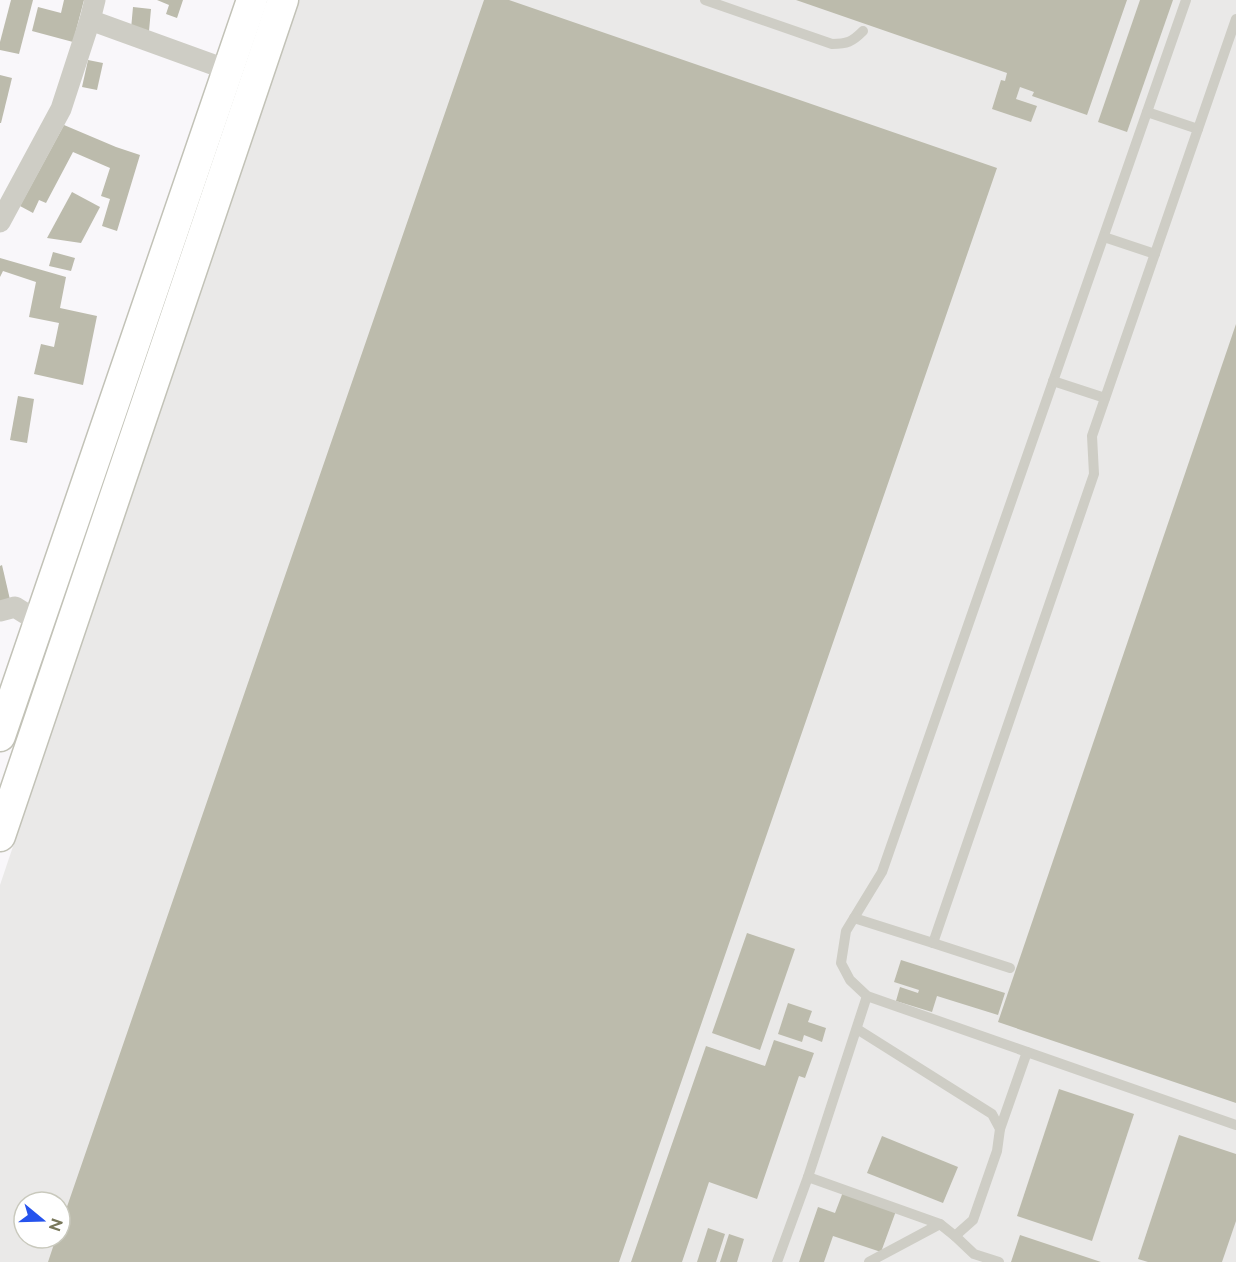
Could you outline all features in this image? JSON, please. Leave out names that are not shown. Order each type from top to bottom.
[{"type":"main road","points":[[0,736],[252,0]]},
{"type":"main road","points":[[0,836],[283,0]]},
{"type":"street","points":[[0,222],[61,109],[92,10],[228,70]]},
{"type":"street","points":[[0,610],[15,607],[39,622]]},
{"type":"lane","points":[[705,0],[832,44],[845,44],[855,39],[863,31]]},
{"type":"lane","points":[[1186,0],[882,872],[846,931],[841,963],[850,980],[867,996],[1236,1125]]},
{"type":"lane","points":[[933,943],[1095,474],[1092,436],[1236,19]]},
{"type":"lane","points":[[1147,112],[1198,129]]},
{"type":"lane","points":[[1104,237],[1155,254]]},
{"type":"lane","points":[[1053,381],[1106,398]]},
{"type":"lane","points":[[854,918],[1010,968]]},
{"type":"lane","points":[[777,1262],[808,1177],[867,996]]},
{"type":"lane","points":[[857,1029],[992,1114],[1000,1129]]},
{"type":"lane","points":[[955,1236],[973,1220],[997,1151],[1000,1129],[1027,1052]]},
{"type":"lane","points":[[808,1177],[940,1224],[974,1254],[999,1262]]},
{"type":"lane","points":[[869,1262],[940,1224]]},
{"type":"shaded area","points":[[298,0],[1236,0],[1236,1262],[0,1262],[0,885]]},
{"type":"building","points":[[11,0],[33,0],[19,54],[0,50]]},
{"type":"building","points":[[64,0],[84,0],[73,42],[32,31],[38,7],[61,13]]},
{"type":"building","points":[[157,0],[183,0],[177,18],[166,14],[169,5]]},
{"type":"building","points":[[484,0],[509,0],[997,168],[619,1262],[48,1262],[52,1250],[72,1250],[72,1192]]},
{"type":"building","points":[[796,0],[1127,0],[1087,115],[1032,96],[1034,92],[1020,87],[1016,99],[1037,106],[1031,122],[992,109],[1001,80],[1005,81],[1007,73]]},
{"type":"building","points":[[1140,0],[1173,0],[1127,132],[1098,122]]},
{"type":"building","points":[[133,7],[151,9],[149,31],[131,29]]},
{"type":"building","points":[[88,60],[103,63],[97,90],[82,87]]},
{"type":"building","points":[[0,75],[12,78],[1,123],[0,123]]},
{"type":"building","points":[[64,125],[140,155],[117,231],[102,226],[110,199],[101,196],[110,168],[73,152],[46,203],[39,200],[33,213],[20,206]]},
{"type":"building","points":[[72,192],[100,207],[81,243],[47,238]]},
{"type":"building","points":[[53,252],[75,258],[71,271],[49,266]]},
{"type":"building","points":[[0,258],[66,277],[60,308],[97,316],[83,385],[34,374],[41,344],[54,347],[59,323],[29,317],[36,282],[3,271],[0,277]]},
{"type":"building","points":[[1236,324],[1236,1103],[998,1022]]},
{"type":"building","points":[[18,396],[34,399],[27,443],[10,440]]},
{"type":"building","points":[[2,565],[11,604],[0,607],[0,566]]},
{"type":"building","points":[[747,933],[795,949],[760,1050],[712,1033]]},
{"type":"building","points":[[901,960],[1005,993],[998,1015],[937,996],[932,1012],[896,1001],[900,987],[918,993],[919,990],[894,982]]},
{"type":"building","points":[[788,1003],[812,1011],[808,1022],[826,1028],[822,1042],[804,1035],[802,1042],[778,1034]]},
{"type":"building","points":[[774,1040],[814,1053],[805,1078],[799,1076],[757,1199],[709,1182],[682,1262],[631,1262],[706,1046],[765,1066]]},
{"type":"building","points":[[1059,1089],[1134,1114],[1092,1241],[1017,1216]]},
{"type":"building","points":[[1179,1135],[1236,1154],[1236,1221],[1222,1262],[1148,1262],[1138,1259]]},
{"type":"building","points":[[882,1136],[958,1167],[943,1203],[867,1173]]},
{"type":"building","points":[[843,1192],[896,1211],[881,1252],[833,1236],[824,1262],[799,1262],[818,1207],[835,1213]]},
{"type":"building","points":[[708,1228],[725,1234],[716,1262],[697,1262]]},
{"type":"building","points":[[729,1234],[744,1239],[737,1262],[720,1262]]},
{"type":"building","points":[[1020,1235],[1101,1262],[1011,1262]]}]
